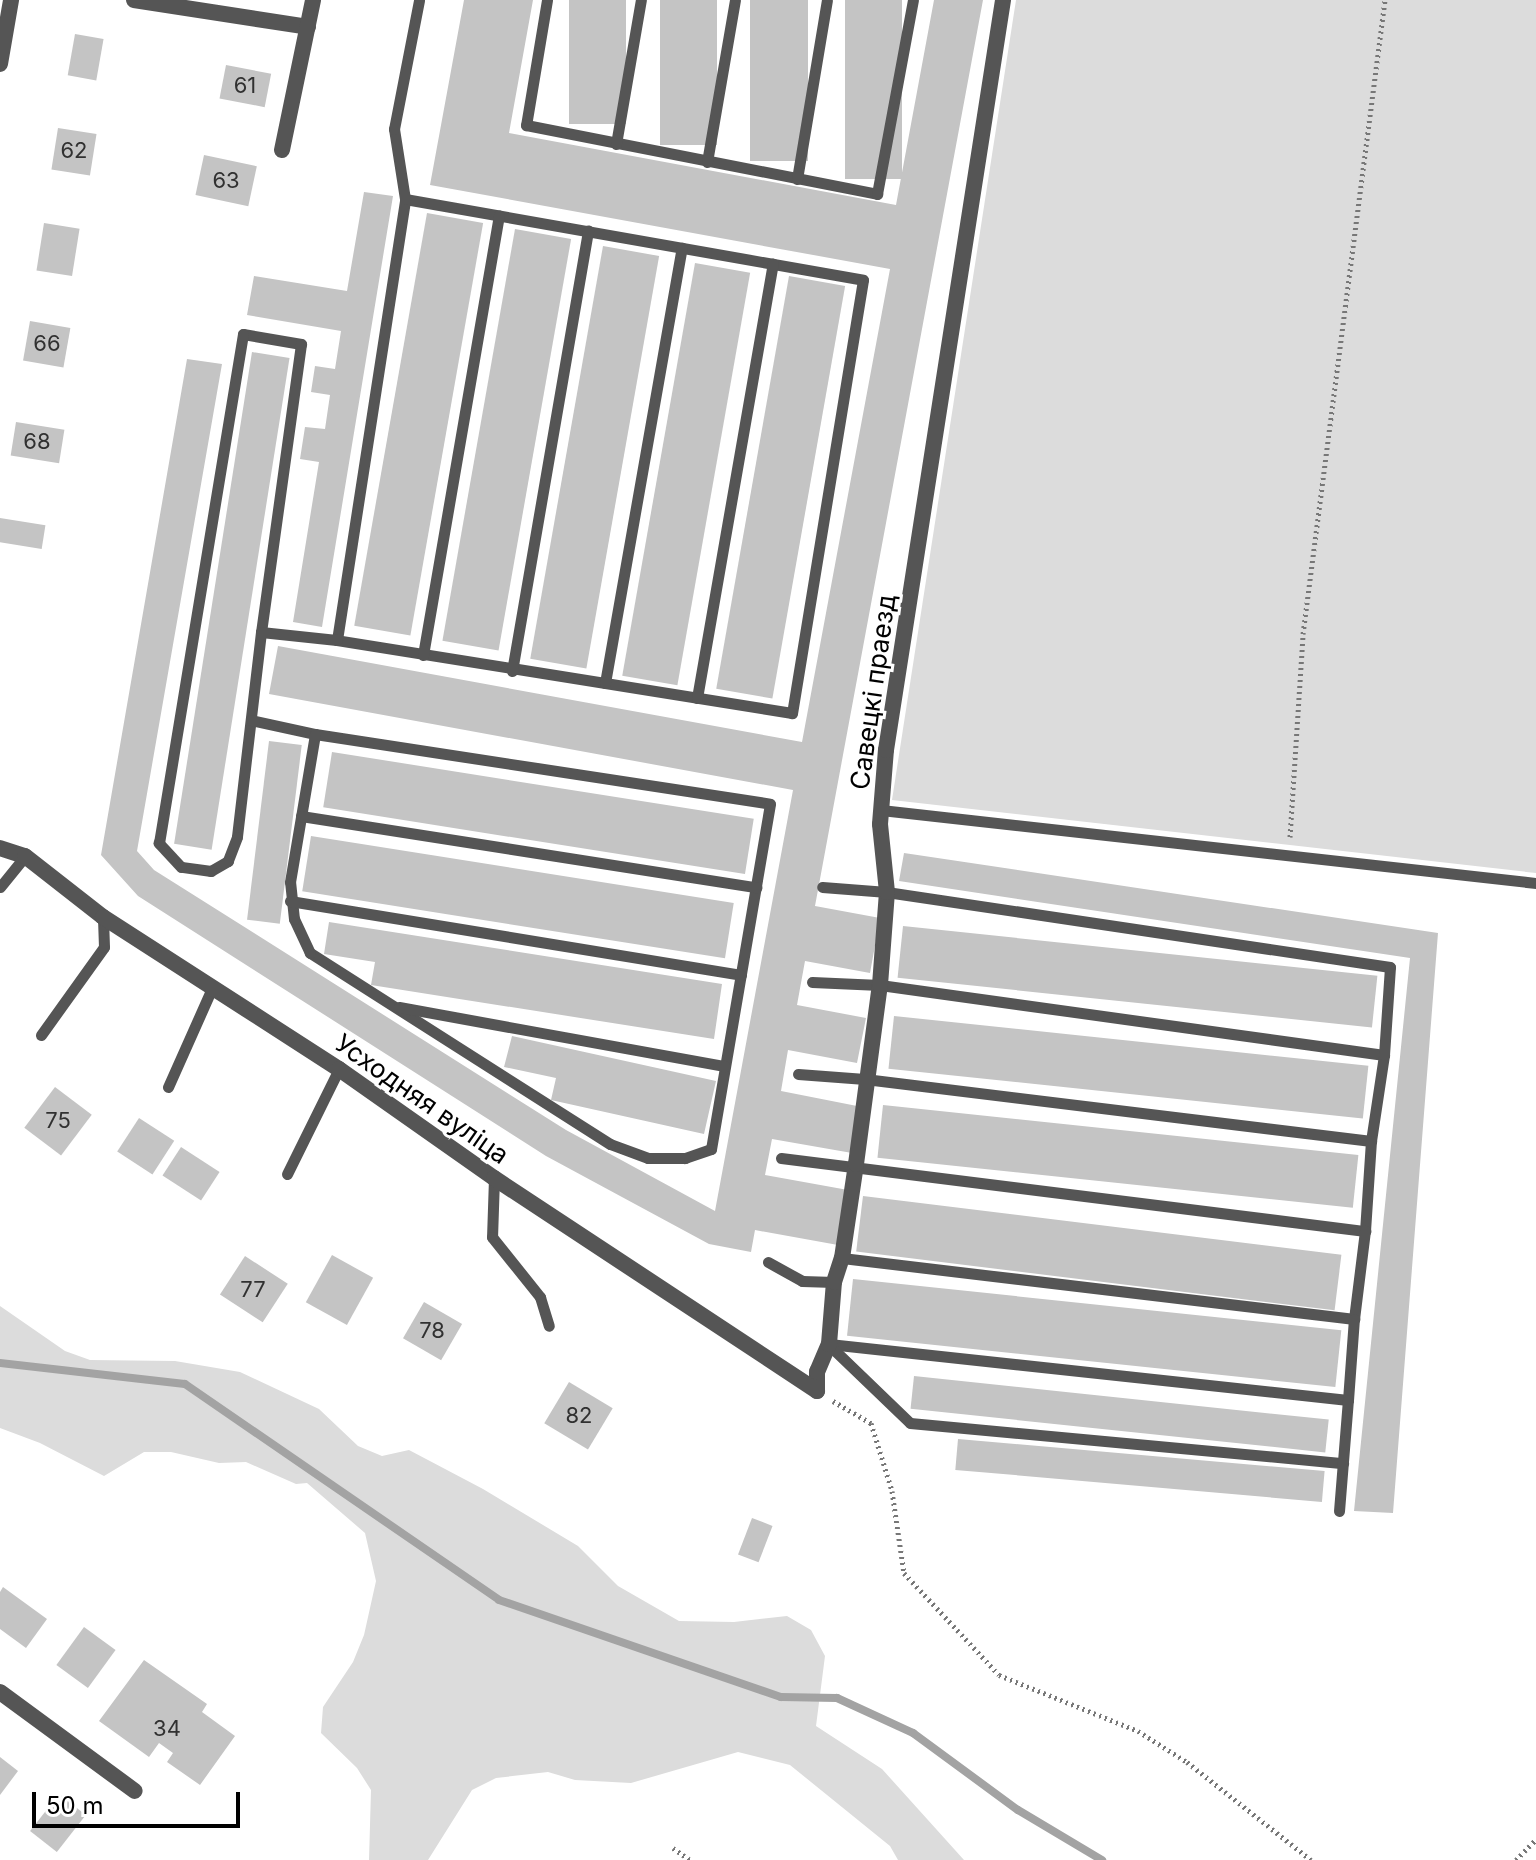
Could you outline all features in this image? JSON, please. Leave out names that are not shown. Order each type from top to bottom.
[{"type":"street","points":[[0,64],[11,0]]},
{"type":"street","points":[[134,0],[308,27]]},
{"type":"street","points":[[282,150],[313,0]]},
{"type":"street","name":"Савецкі праезд","points":[[817,1391],[817,1372],[829,1344],[834,1282],[842,1258],[880,985],[887,892],[881,810],[886,750],[1003,0]]},
{"type":"street","name":"Усходняя вуліца","points":[[0,848],[25,856],[103,917],[339,1069],[494,1178],[817,1391]]},
{"type":"street","points":[[0,1692],[135,1791]]},
{"type":"lane","points":[[337,640],[405,199],[394,129],[419,0]]},
{"type":"lane","points":[[547,0],[526,125],[877,194],[913,0]]},
{"type":"lane","points":[[616,144],[641,0]]},
{"type":"lane","points":[[707,162],[735,0]]},
{"type":"lane","points":[[797,179],[827,0]]},
{"type":"lane","points":[[261,632],[337,640],[512,671],[792,713],[863,280],[405,199]]},
{"type":"lane","points":[[423,655],[499,216]]},
{"type":"lane","points":[[512,671],[588,231]]},
{"type":"lane","points":[[605,683],[682,248]]},
{"type":"lane","points":[[697,698],[773,264]]},
{"type":"lane","points":[[243,334],[301,344],[261,632],[237,837],[228,861],[211,871],[181,867],[159,843],[243,334]]},
{"type":"lane","points":[[251,720],[315,734],[770,804],[711,1149],[685,1158],[648,1158],[610,1144],[310,953],[294,919],[290,882],[315,734]]},
{"type":"lane","points":[[881,810],[1536,883]]},
{"type":"lane","points":[[301,816],[756,887]]},
{"type":"lane","points":[[0,887],[25,856]]},
{"type":"lane","points":[[822,887],[887,892],[1390,967],[1384,1055],[1371,1141],[1365,1231],[1354,1319],[1339,1511]]},
{"type":"lane","points":[[290,901],[741,975]]},
{"type":"lane","points":[[41,1035],[104,947],[103,917]]},
{"type":"lane","points":[[812,982],[880,985],[1384,1055]]},
{"type":"lane","points":[[168,1087],[212,988]]},
{"type":"lane","points":[[393,1005],[725,1066]]},
{"type":"lane","points":[[287,1174],[339,1069]]},
{"type":"lane","points":[[798,1074],[865,1079],[1371,1141]]},
{"type":"lane","points":[[781,1158],[856,1164],[1365,1231]]},
{"type":"lane","points":[[494,1178],[492,1237],[540,1297],[549,1326]]},
{"type":"lane","points":[[842,1258],[1354,1319]]},
{"type":"lane","points":[[768,1262],[802,1281],[834,1282]]},
{"type":"lane","points":[[829,1344],[1348,1400]]},
{"type":"lane","points":[[829,1344],[910,1423],[1343,1463]]},
{"type":"path","points":[[1289,856],[1303,634],[1385,0]]},
{"type":"path","points":[[817,1391],[871,1423],[892,1491],[904,1573],[999,1675],[1138,1731],[1187,1762],[1311,1860]]},
{"type":"path","points":[[1516,1860],[1536,1839]]},
{"type":"path","points":[[673,1848],[690,1860]]},
{"type":"shaded area","points":[[1016,0],[1536,0],[1536,873],[892,800]]},
{"type":"shaded area","points":[[0,1306],[65,1351],[90,1360],[175,1361],[240,1372],[319,1409],[358,1446],[382,1456],[409,1450],[483,1489],[578,1546],[618,1586],[679,1621],[734,1622],[787,1616],[811,1630],[825,1656],[816,1726],[882,1769],[964,1860],[898,1860],[890,1846],[790,1765],[738,1752],[631,1783],[575,1780],[548,1772],[496,1778],[472,1790],[428,1860],[369,1860],[371,1790],[357,1768],[321,1733],[323,1707],[353,1662],[364,1635],[376,1581],[365,1533],[307,1483],[296,1484],[246,1462],[219,1463],[171,1452],[144,1452],[104,1476],[40,1443],[0,1428]]},
{"type":"building","points":[[464,0],[533,0],[509,133],[896,205],[934,0],[983,0],[815,906],[880,918],[870,973],[805,961],[797,1005],[866,1018],[857,1063],[788,1050],[781,1091],[857,1106],[852,1153],[772,1139],[765,1175],[848,1190],[838,1245],[755,1230],[751,1252],[709,1244],[546,1156],[138,896],[101,855],[187,359],[222,364],[137,851],[154,870],[566,1130],[715,1211],[793,790],[269,694],[278,646],[802,742],[890,269],[430,185]]},
{"type":"building","points":[[569,0],[626,0],[626,124],[569,124]]},
{"type":"building","points":[[660,0],[717,0],[717,145],[660,145]]},
{"type":"building","points":[[750,0],[808,0],[808,161],[750,161]]},
{"type":"building","points":[[845,0],[902,0],[902,179],[845,179]]},
{"type":"building","points":[[75,34],[104,39],[96,80],[68,75]]},
{"type":"building","points":[[226,65],[271,74],[265,107],[220,98]]},
{"type":"building","points":[[58,128],[97,134],[90,176],[51,169]]},
{"type":"building","points":[[204,155],[257,166],[248,206],[195,195]]},
{"type":"building","points":[[364,192],[393,196],[322,627],[293,622],[319,462],[300,459],[305,427],[325,429],[330,395],[311,392],[315,366],[335,369],[341,331],[247,315],[254,276],[347,291]]},
{"type":"building","points":[[427,213],[483,223],[410,636],[354,626]]},
{"type":"building","points":[[44,223],[80,229],[72,276],[36,270]]},
{"type":"building","points":[[515,229],[571,239],[499,651],[442,641]]},
{"type":"building","points":[[603,246],[659,256],[586,669],[530,659]]},
{"type":"building","points":[[695,263],[750,273],[677,685],[622,676]]},
{"type":"building","points":[[789,276],[845,286],[772,699],[716,689]]},
{"type":"building","points":[[30,321],[70,328],[63,368],[23,360]]},
{"type":"building","points":[[252,352],[290,358],[212,850],[174,844]]},
{"type":"building","points":[[16,422],[64,430],[59,463],[11,456]]},
{"type":"building","points":[[0,518],[45,525],[42,549],[0,542]]},
{"type":"building","points":[[269,741],[302,745],[280,924],[247,920]]},
{"type":"building","points":[[332,752],[754,819],[745,874],[323,807]]},
{"type":"building","points":[[311,836],[734,903],[725,958],[302,891]]},
{"type":"building","points":[[904,853],[1438,933],[1393,1513],[1354,1511],[1410,958],[899,881]]},
{"type":"building","points":[[329,922],[722,984],[714,1039],[371,985],[375,962],[324,954]]},
{"type":"building","points":[[903,926],[1377,976],[1372,1028],[898,978]]},
{"type":"building","points":[[894,1016],[1368,1066],[1363,1119],[888,1069]]},
{"type":"building","points":[[512,1036],[716,1081],[704,1134],[551,1100],[556,1078],[504,1067]]},
{"type":"building","points":[[55,1087],[92,1115],[61,1155],[24,1128]]},
{"type":"building","points":[[883,1105],[1358,1155],[1353,1208],[877,1158]]},
{"type":"building","points":[[139,1118],[174,1141],[152,1174],[117,1152]]},
{"type":"building","points":[[181,1147],[220,1172],[201,1201],[162,1176]]},
{"type":"building","points":[[863,1196],[1341,1255],[1335,1310],[856,1252]]},
{"type":"building","points":[[332,1255],[373,1278],[347,1325],[306,1302]]},
{"type":"building","points":[[245,1256],[288,1284],[263,1322],[220,1295]]},
{"type":"building","points":[[853,1279],[1341,1330],[1335,1387],[847,1336]]},
{"type":"building","points":[[424,1302],[462,1324],[441,1360],[403,1338]]},
{"type":"building","points":[[914,1376],[1329,1420],[1325,1452],[911,1409]]},
{"type":"building","points":[[569,1382],[613,1408],[588,1449],[544,1423]]},
{"type":"building","points":[[958,1439],[1325,1471],[1322,1502],[955,1470]]},
{"type":"building","points":[[752,1518],[773,1526],[759,1562],[738,1554]]},
{"type":"building","points":[[3,1587],[47,1619],[26,1648],[0,1629],[0,1592]]},
{"type":"building","points":[[84,1627],[116,1650],[88,1688],[56,1665]]},
{"type":"building","points":[[144,1660],[207,1704],[202,1712],[235,1736],[200,1785],[167,1762],[173,1753],[159,1743],[149,1757],[99,1721]]},
{"type":"building","points":[[0,1757],[18,1771],[0,1795]]},
{"type":"building","points":[[59,1794],[86,1815],[57,1852],[30,1831]]},
{"type":"waterway","points":[[0,1363],[185,1384],[499,1600],[781,1697],[837,1698],[913,1733],[1018,1810],[1102,1860]]}]
